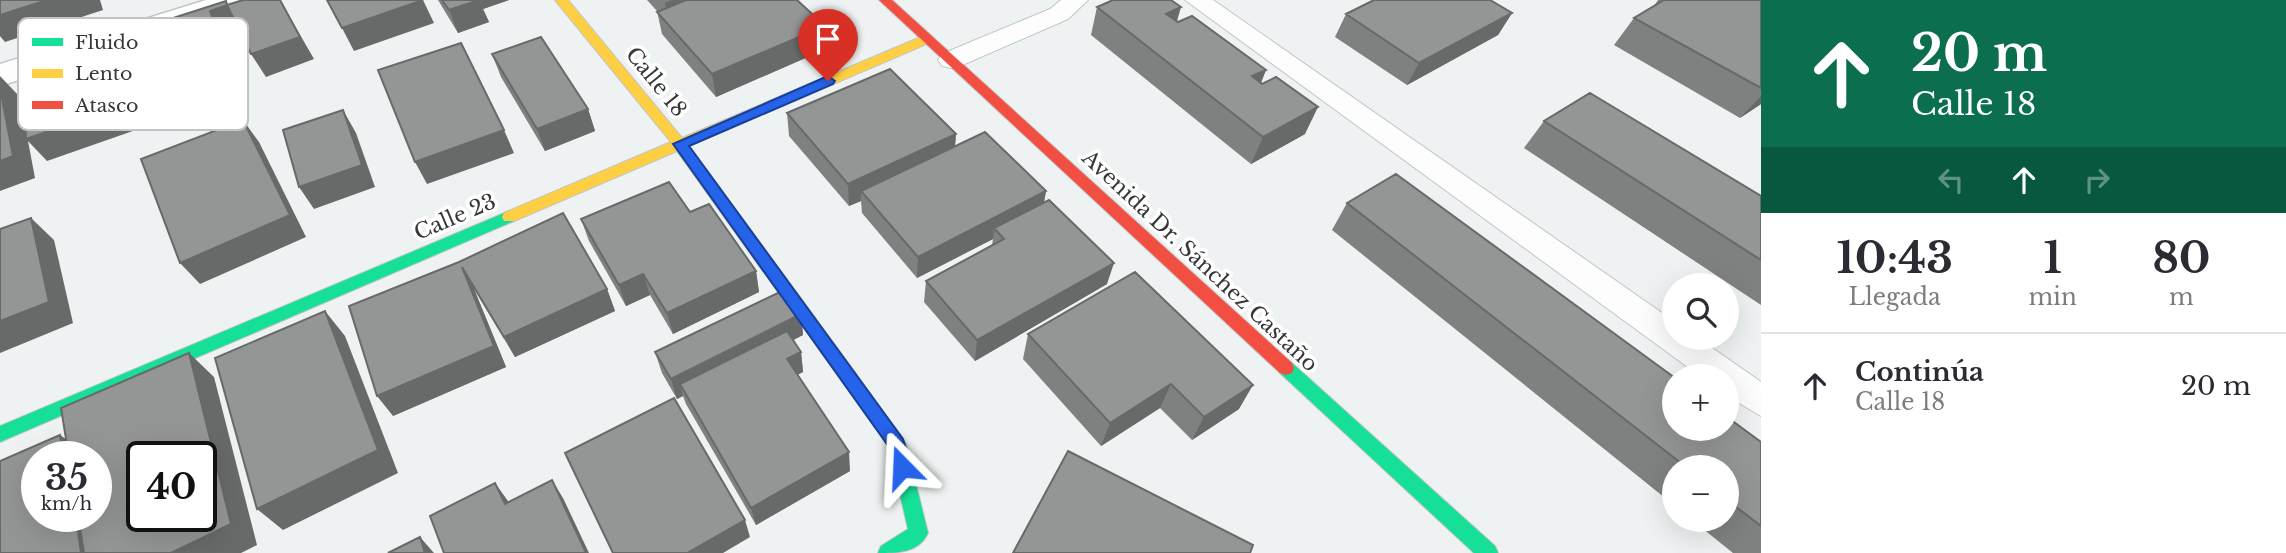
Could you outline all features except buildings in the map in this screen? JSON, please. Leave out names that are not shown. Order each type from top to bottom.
[{"type":"street","points":[[180,18],[237,0]]},
{"type":"street","name":"Calle 18","points":[[561,0],[680,144],[897,444],[918,533],[888,553]]},
{"type":"street","name":"Avenida Dr. Sánchez Castaño","points":[[885,0],[1488,553]]},
{"type":"street","name":"Calle 23","points":[[0,434],[927,38]]},
{"type":"street","points":[[0,75],[18,69]]},
{"type":"lane","points":[[951,60],[1059,14],[1076,0]]},
{"type":"lane","points":[[1197,0],[1709,364]]},
{"type":"lane","points":[[1739,385],[1761,401]]},
{"type":"traffic: fast","points":[[0,434],[509,217]]},
{"type":"traffic: fast","points":[[1286,368],[1488,553]]},
{"type":"traffic: fast","points":[[848,376],[897,444],[918,533],[888,553]]},
{"type":"traffic: slow","points":[[561,0],[680,144],[848,376]]},
{"type":"traffic: slow","points":[[509,217],[927,39]]},
{"type":"traffic: jam","points":[[885,0],[1286,368]]},
{"type":"route","points":[[828,81],[680,144],[897,444],[902,467]]}]
